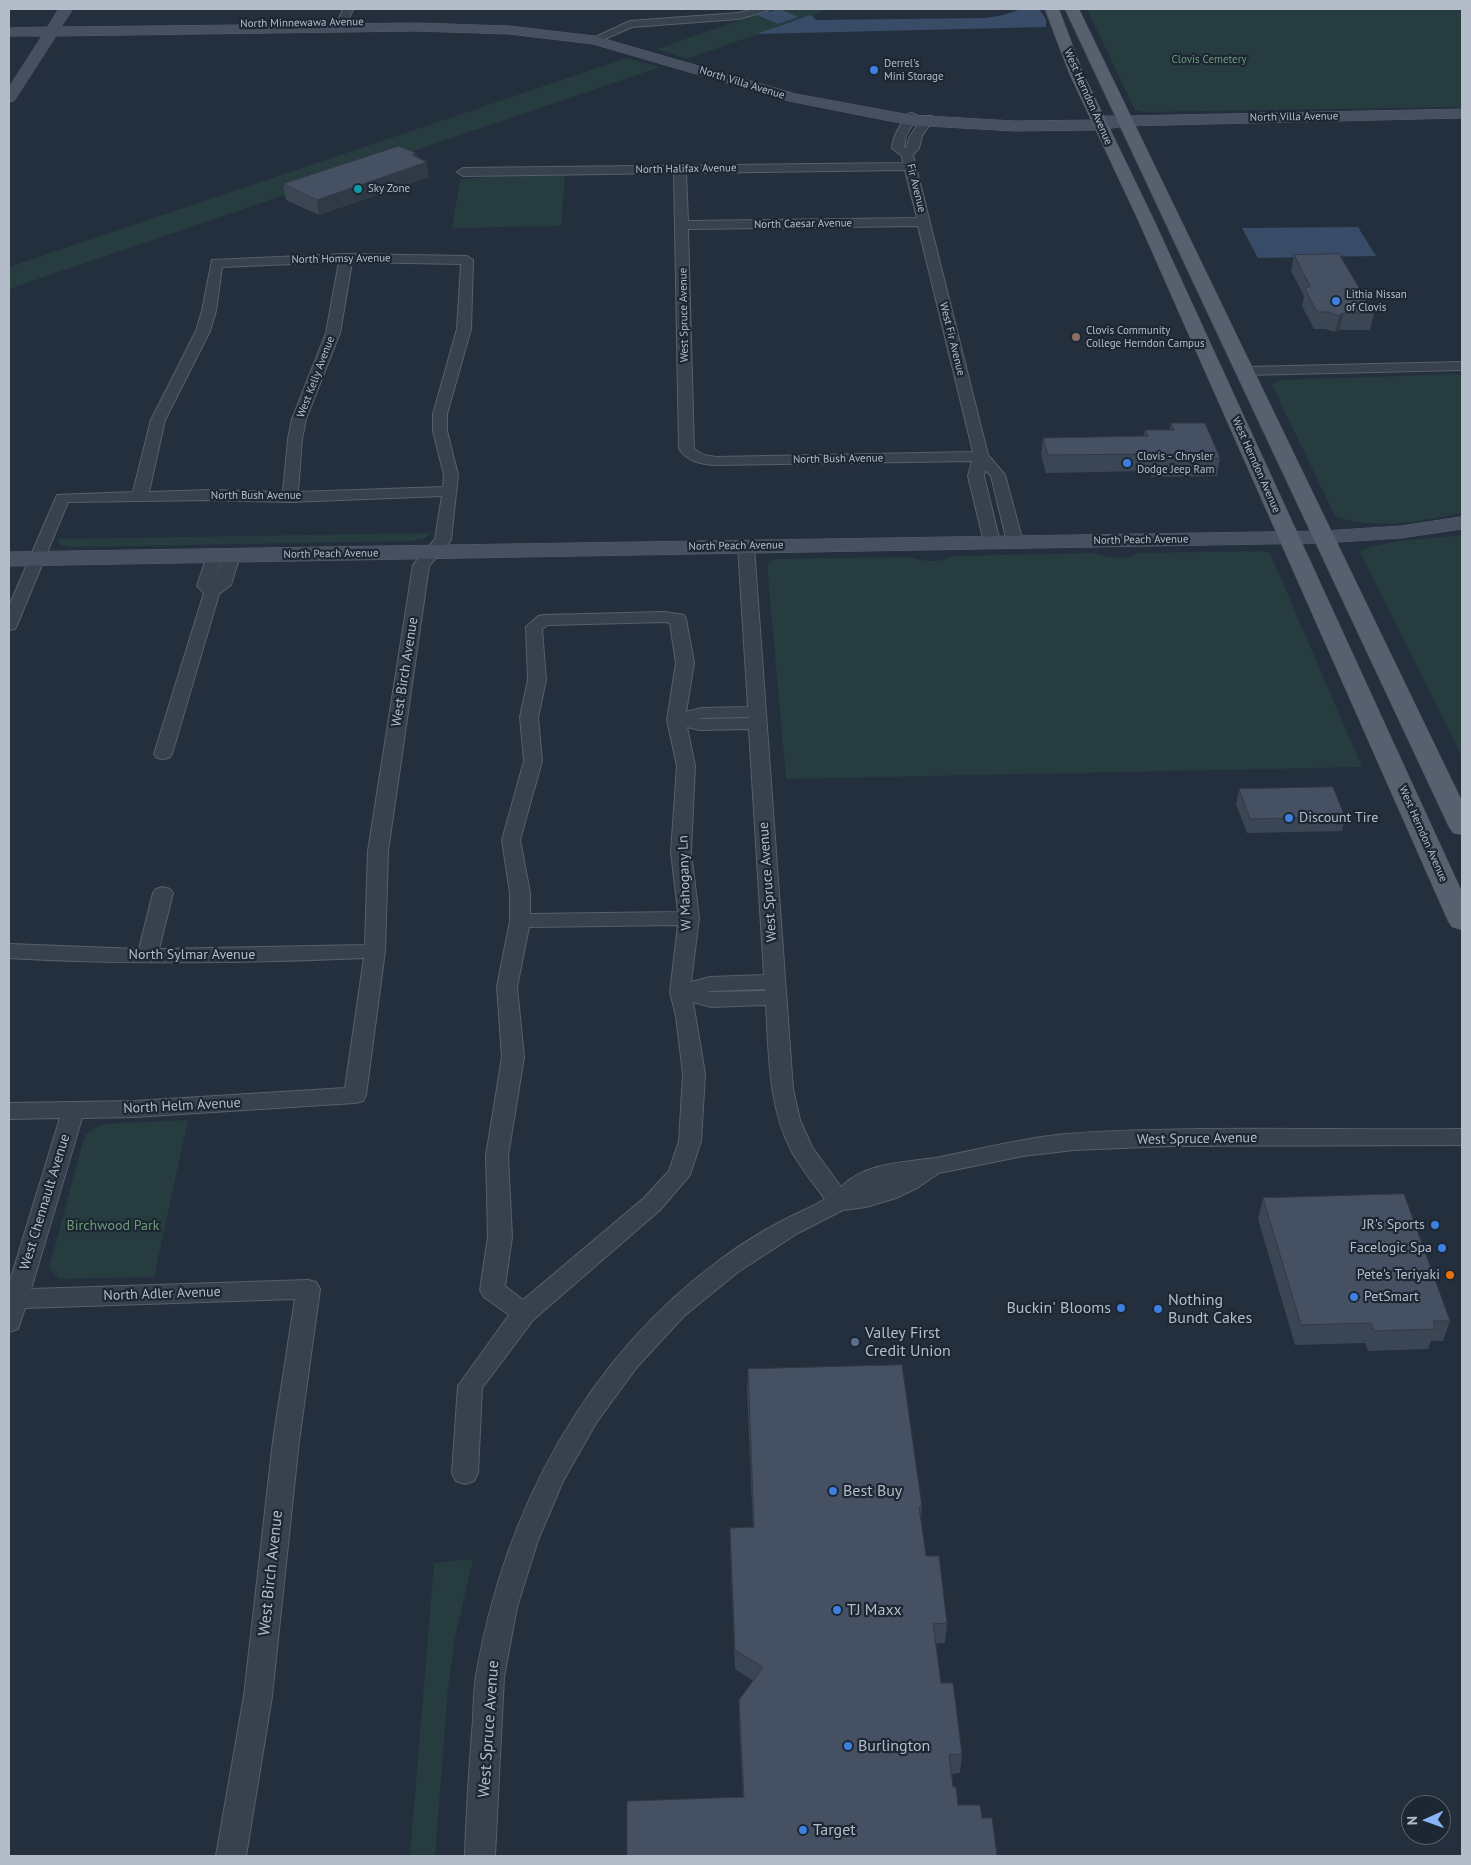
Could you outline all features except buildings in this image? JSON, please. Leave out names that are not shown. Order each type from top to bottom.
[{"type":"main road","points":[[9,98],[66,9]]},
{"type":"main road","name":"West Herndon Avenue","points":[[1052,9],[1066,51],[1164,261],[1462,921]]},
{"type":"main road","name":"West Herndon Avenue","points":[[1072,9],[1462,827]]},
{"type":"main road","name":"North Minnewawa Avenue","points":[[9,32],[53,29],[350,22],[475,28],[594,40]]},
{"type":"main road","name":"North Minnewawa Avenue","points":[[9,26],[53,29]]},
{"type":"main road","name":"North Villa Avenue","points":[[594,40],[794,98],[892,116],[997,126],[1125,121],[1462,114]]},
{"type":"main road","points":[[1164,261],[1192,296],[1225,366],[1232,370],[1245,371]]},
{"type":"main road","name":"North Peach Avenue","points":[[9,559],[1323,537],[1401,532],[1462,523]]},
{"type":"street","points":[[349,9],[346,11],[350,22]]},
{"type":"street","name":"North Minnewawa Avenue","points":[[594,40],[630,24],[732,16],[761,10]]},
{"type":"street","name":"Fir Avenue","points":[[919,119],[914,148],[907,154],[924,222]]},
{"type":"street","name":"North Halifax Avenue","points":[[462,172],[910,166]]},
{"type":"street","name":"West Spruce Avenue","points":[[680,169],[686,449],[695,457]]},
{"type":"street","name":"North Caesar Avenue","points":[[682,226],[924,222]]},
{"type":"street","name":"West Fir Avenue","points":[[924,222],[981,456],[976,476],[992,542]]},
{"type":"street","name":"North Homsy Avenue","points":[[140,496],[158,420],[168,396],[203,331],[209,311],[216,263],[346,258],[467,260]]},
{"type":"street","name":"West Kelly Avenue","points":[[290,497],[295,439],[299,420],[333,333],[346,258]]},
{"type":"street","name":"West Birch Avenue","points":[[355,1095],[375,951],[378,851],[421,565],[443,540],[450,490],[451,475],[440,431],[440,414],[464,329],[467,260]]},
{"type":"street","points":[[1245,371],[1462,366]]},
{"type":"street","name":"West Fir Avenue","points":[[981,456],[998,475],[1015,542]]},
{"type":"street","name":"North Bush Avenue","points":[[695,457],[716,461],[981,456]]},
{"type":"street","name":"North Bush Avenue","points":[[36,558],[62,498],[140,496],[290,497],[450,490]]},
{"type":"street","name":"West Spruce Avenue","points":[[746,546],[782,1089],[789,1120],[802,1150],[840,1202]]},
{"type":"street","points":[[163,754],[212,592],[223,586],[223,556]]},
{"type":"street","points":[[9,624],[36,558]]},
{"type":"street","points":[[524,1312],[492,1290],[500,1237],[497,1156],[513,1057],[507,987],[520,921],[520,893],[511,840],[533,760],[529,717],[537,680],[534,626],[544,620],[664,617],[678,619],[685,663],[676,720],[701,713],[758,718]]},
{"type":"street","name":"W Mahogany Ln","points":[[465,1473],[470,1386],[524,1312],[652,1204],[679,1175],[690,1141],[694,1074],[686,1016],[680,992],[689,918],[681,852],[686,766],[676,720]]},
{"type":"street","points":[[147,956],[163,893]]},
{"type":"street","points":[[520,921],[689,918]]},
{"type":"street","name":"North Sylmar Avenue","points":[[9,951],[147,956],[261,956],[375,951]]},
{"type":"street","points":[[680,992],[710,984],[776,990]]},
{"type":"street","name":"North Helm Avenue","points":[[9,1111],[73,1111],[211,1105],[355,1095]]},
{"type":"street","name":"West Chennault Avenue","points":[[9,1322],[73,1111]]},
{"type":"street","name":"West Spruce Avenue","points":[[480,1856],[490,1680],[502,1615],[518,1556],[540,1498],[571,1441],[601,1395],[636,1350],[675,1311],[720,1273],[767,1240],[840,1202],[870,1199],[909,1184],[934,1166],[1032,1146],[1074,1142],[1221,1137],[1380,1139],[1462,1137]]},
{"type":"street","name":"West Birch Avenue","points":[[231,1856],[258,1696],[286,1441],[308,1289]]},
{"type":"street","name":"North Adler Avenue","points":[[16,1299],[308,1289]]},
{"type":"green space","points":[[776,9],[830,9],[686,59],[657,49],[741,20],[738,19]]},
{"type":"green space","name":"Clovis Cemetery","points":[[1087,9],[1462,9],[1462,107],[1143,112],[1135,110]]},
{"type":"green space","points":[[627,58],[660,67],[9,289],[9,267]]},
{"type":"green space","points":[[565,175],[561,226],[452,228],[460,180],[491,176]]},
{"type":"green space","points":[[1462,374],[1462,513],[1431,519],[1382,524],[1350,521],[1335,516],[1272,385],[1280,380]]},
{"type":"green space","points":[[431,533],[425,538],[411,541],[72,547],[60,545],[57,539]]},
{"type":"green space","points":[[1462,535],[1462,757],[1360,551],[1393,542]]},
{"type":"green space","points":[[1263,551],[1270,553],[1362,767],[786,779],[767,565],[775,559],[910,557],[932,561],[943,560],[953,556],[1095,553],[1105,557],[1117,558],[1128,557],[1138,553]]},
{"type":"green space","name":"Birchwood Park","points":[[188,1120],[154,1277],[59,1279],[49,1268],[85,1135],[102,1124]]},
{"type":"green space","points":[[473,1559],[455,1637],[448,1688],[435,1856],[410,1856],[434,1563]]},
{"type":"water","points":[[780,9],[798,17],[778,24],[757,15]]},
{"type":"water","points":[[1022,9],[1039,9],[1046,19],[1046,27],[756,34],[811,15],[816,20],[986,18]]},
{"type":"water","points":[[1358,227],[1376,256],[1258,258],[1242,228]]},
{"type":"place","name":"Derrel's Mini Storage","points":[[874,70]]},
{"type":"place","name":"Sky Zone","points":[[358,189]]},
{"type":"place","name":"Lithia Nissan of Clovis","points":[[1336,301]]},
{"type":"place","name":"Clovis Community College Herndon Campus","points":[[1076,337]]},
{"type":"place","name":"Clovis - Chrysler Dodge Jeep Ram","points":[[1127,463]]},
{"type":"place","name":"Discount Tire","points":[[1289,818]]},
{"type":"place","name":"JR's Sports","points":[[1435,1225]]},
{"type":"place","name":"Facelogic Spa","points":[[1442,1248]]},
{"type":"place","name":"Pete's Teriyaki","points":[[1450,1275]]},
{"type":"place","name":"PetSmart","points":[[1354,1297]]},
{"type":"place","name":"Buckin' Blooms","points":[[1121,1308]]},
{"type":"place","name":"Nothing Bundt Cakes","points":[[1158,1309]]},
{"type":"place","name":"Valley First Credit Union","points":[[855,1342]]},
{"type":"place","name":"Best Buy","points":[[833,1491]]},
{"type":"place","name":"TJ Maxx","points":[[837,1610]]},
{"type":"place","name":"Burlington","points":[[848,1746]]},
{"type":"place","name":"Target","points":[[803,1830]]}]
